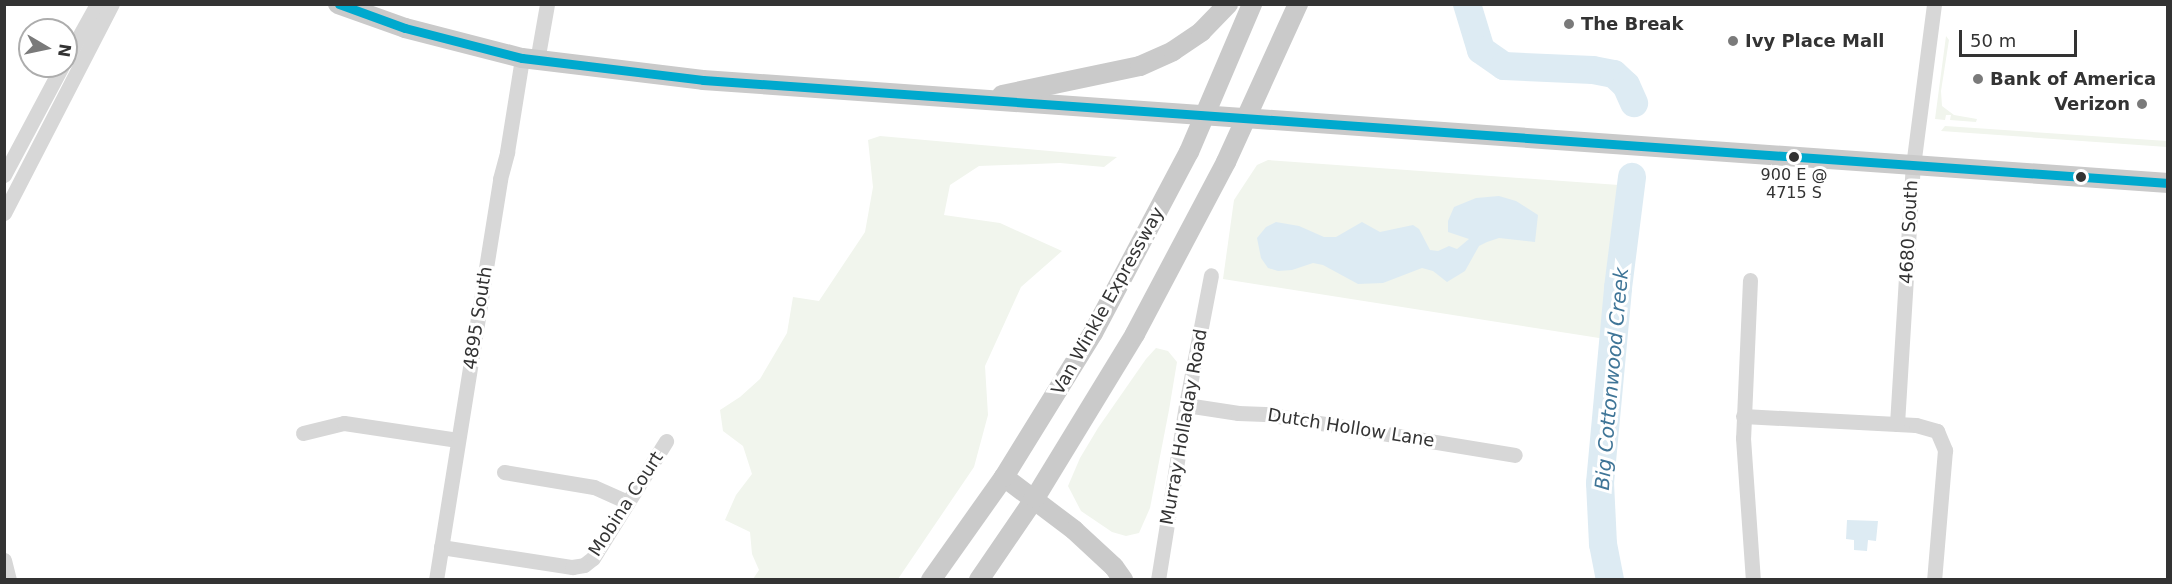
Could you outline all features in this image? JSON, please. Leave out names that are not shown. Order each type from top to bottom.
[{"type":"main road","points":[[338,4],[405,28],[530,59],[703,80],[2168,183]]},
{"type":"main road","points":[[976,100],[1140,66],[1173,51],[1201,32],[1228,4]]},
{"type":"main road","name":"Van Winkle Expressway","points":[[931,579],[1004,477],[1094,333],[1143,243],[1206,116],[1252,4]]},
{"type":"main road","name":"Van Winkle Expressway","points":[[979,579],[1035,498],[1135,334],[1247,118],[1298,4]]},
{"type":"main road","points":[[1004,477],[1035,498],[1074,530],[1114,567],[1123,579]]},
{"type":"street","points":[[78,38],[97,4]]},
{"type":"street","points":[[4,213],[111,4]]},
{"type":"street","name":"4895 South","points":[[436,579],[500,179],[530,59],[547,4]]},
{"type":"street","name":"4680 South","points":[[1897,424],[1913,166],[1934,4]]},
{"type":"street","points":[[4,175],[56,78]]},
{"type":"street","name":"Murray Holladay Road","points":[[1158,579],[1186,405],[1211,275]]},
{"type":"street","points":[[1750,280],[1743,416],[1753,579]]},
{"type":"street","name":"Dutch Hollow Lane","points":[[1186,405],[1238,413],[1265,414],[1515,455]]},
{"type":"street","points":[[1743,416],[1926,426],[1937,431],[1943,440],[1945,450],[1934,579]]},
{"type":"street","points":[[303,433],[344,423],[458,440]]},
{"type":"street","name":"Mobina Court","points":[[441,547],[580,567],[593,558],[666,441]]},
{"type":"street","points":[[504,472],[594,487],[628,502]]},
{"type":"street","points":[[4,560],[9,579]]},
{"type":"shaded area","points":[[1946,36],[1949,40],[1941,91],[1942,106],[1954,115],[1977,119],[1976,122],[1950,120],[1951,115],[1946,115],[1945,120],[1935,119]]},
{"type":"shaded area","points":[[1945,126],[2167,141],[2167,147],[1941,131]]},
{"type":"shaded area","points":[[880,136],[1117,157],[1104,167],[1060,163],[979,166],[950,185],[944,215],[1000,223],[1062,251],[1021,287],[985,366],[988,415],[974,467],[898,579],[753,579],[759,570],[752,554],[750,532],[725,520],[736,495],[752,474],[743,446],[723,431],[720,410],[740,397],[760,379],[787,333],[793,297],[819,301],[865,232],[873,187],[868,140]]},
{"type":"shaded area","points":[[1268,160],[1633,186],[1612,340],[1223,279],[1234,200],[1257,165]]},
{"type":"shaded area","points":[[1499,196],[1516,201],[1538,215],[1535,242],[1499,238],[1487,242],[1479,246],[1465,271],[1447,282],[1433,271],[1422,268],[1383,283],[1358,284],[1323,265],[1313,263],[1292,270],[1278,271],[1268,268],[1261,258],[1257,238],[1266,227],[1276,222],[1299,226],[1324,237],[1336,237],[1362,222],[1380,232],[1413,225],[1419,229],[1430,250],[1438,251],[1449,246],[1457,249],[1469,239],[1448,232],[1448,221],[1454,207],[1476,198]]},
{"type":"shaded area","points":[[1156,348],[1168,351],[1177,362],[1150,508],[1139,533],[1126,536],[1112,532],[1081,511],[1068,486],[1080,458],[1098,428]]},
{"type":"shaded area","points":[[1847,520],[1878,521],[1876,541],[1868,540],[1867,551],[1854,550],[1854,540],[1846,539]]},
{"type":"waterway","name":"Big Cottonwood Creek","points":[[1467,4],[1481,50],[1504,66],[1593,70],[1614,74],[1626,85],[1634,103]]},
{"type":"waterway","name":"Big Cottonwood Creek","points":[[1610,580],[1603,544],[1600,483],[1618,288],[1632,177]]},
{"type":"transit line","points":[[339,4],[405,28],[522,58],[703,80],[2168,183]]},
{"type":"place","name":"The Break","points":[[1569,24]]},
{"type":"place","name":"Ivy Place Mall","points":[[1733,41]]},
{"type":"place","name":"Bank of America","points":[[1978,79]]},
{"type":"place","name":"Verizon","points":[[2142,104]]},
{"type":"place","name":"900 E @ 4715 S","points":[[1794,157]]}]
